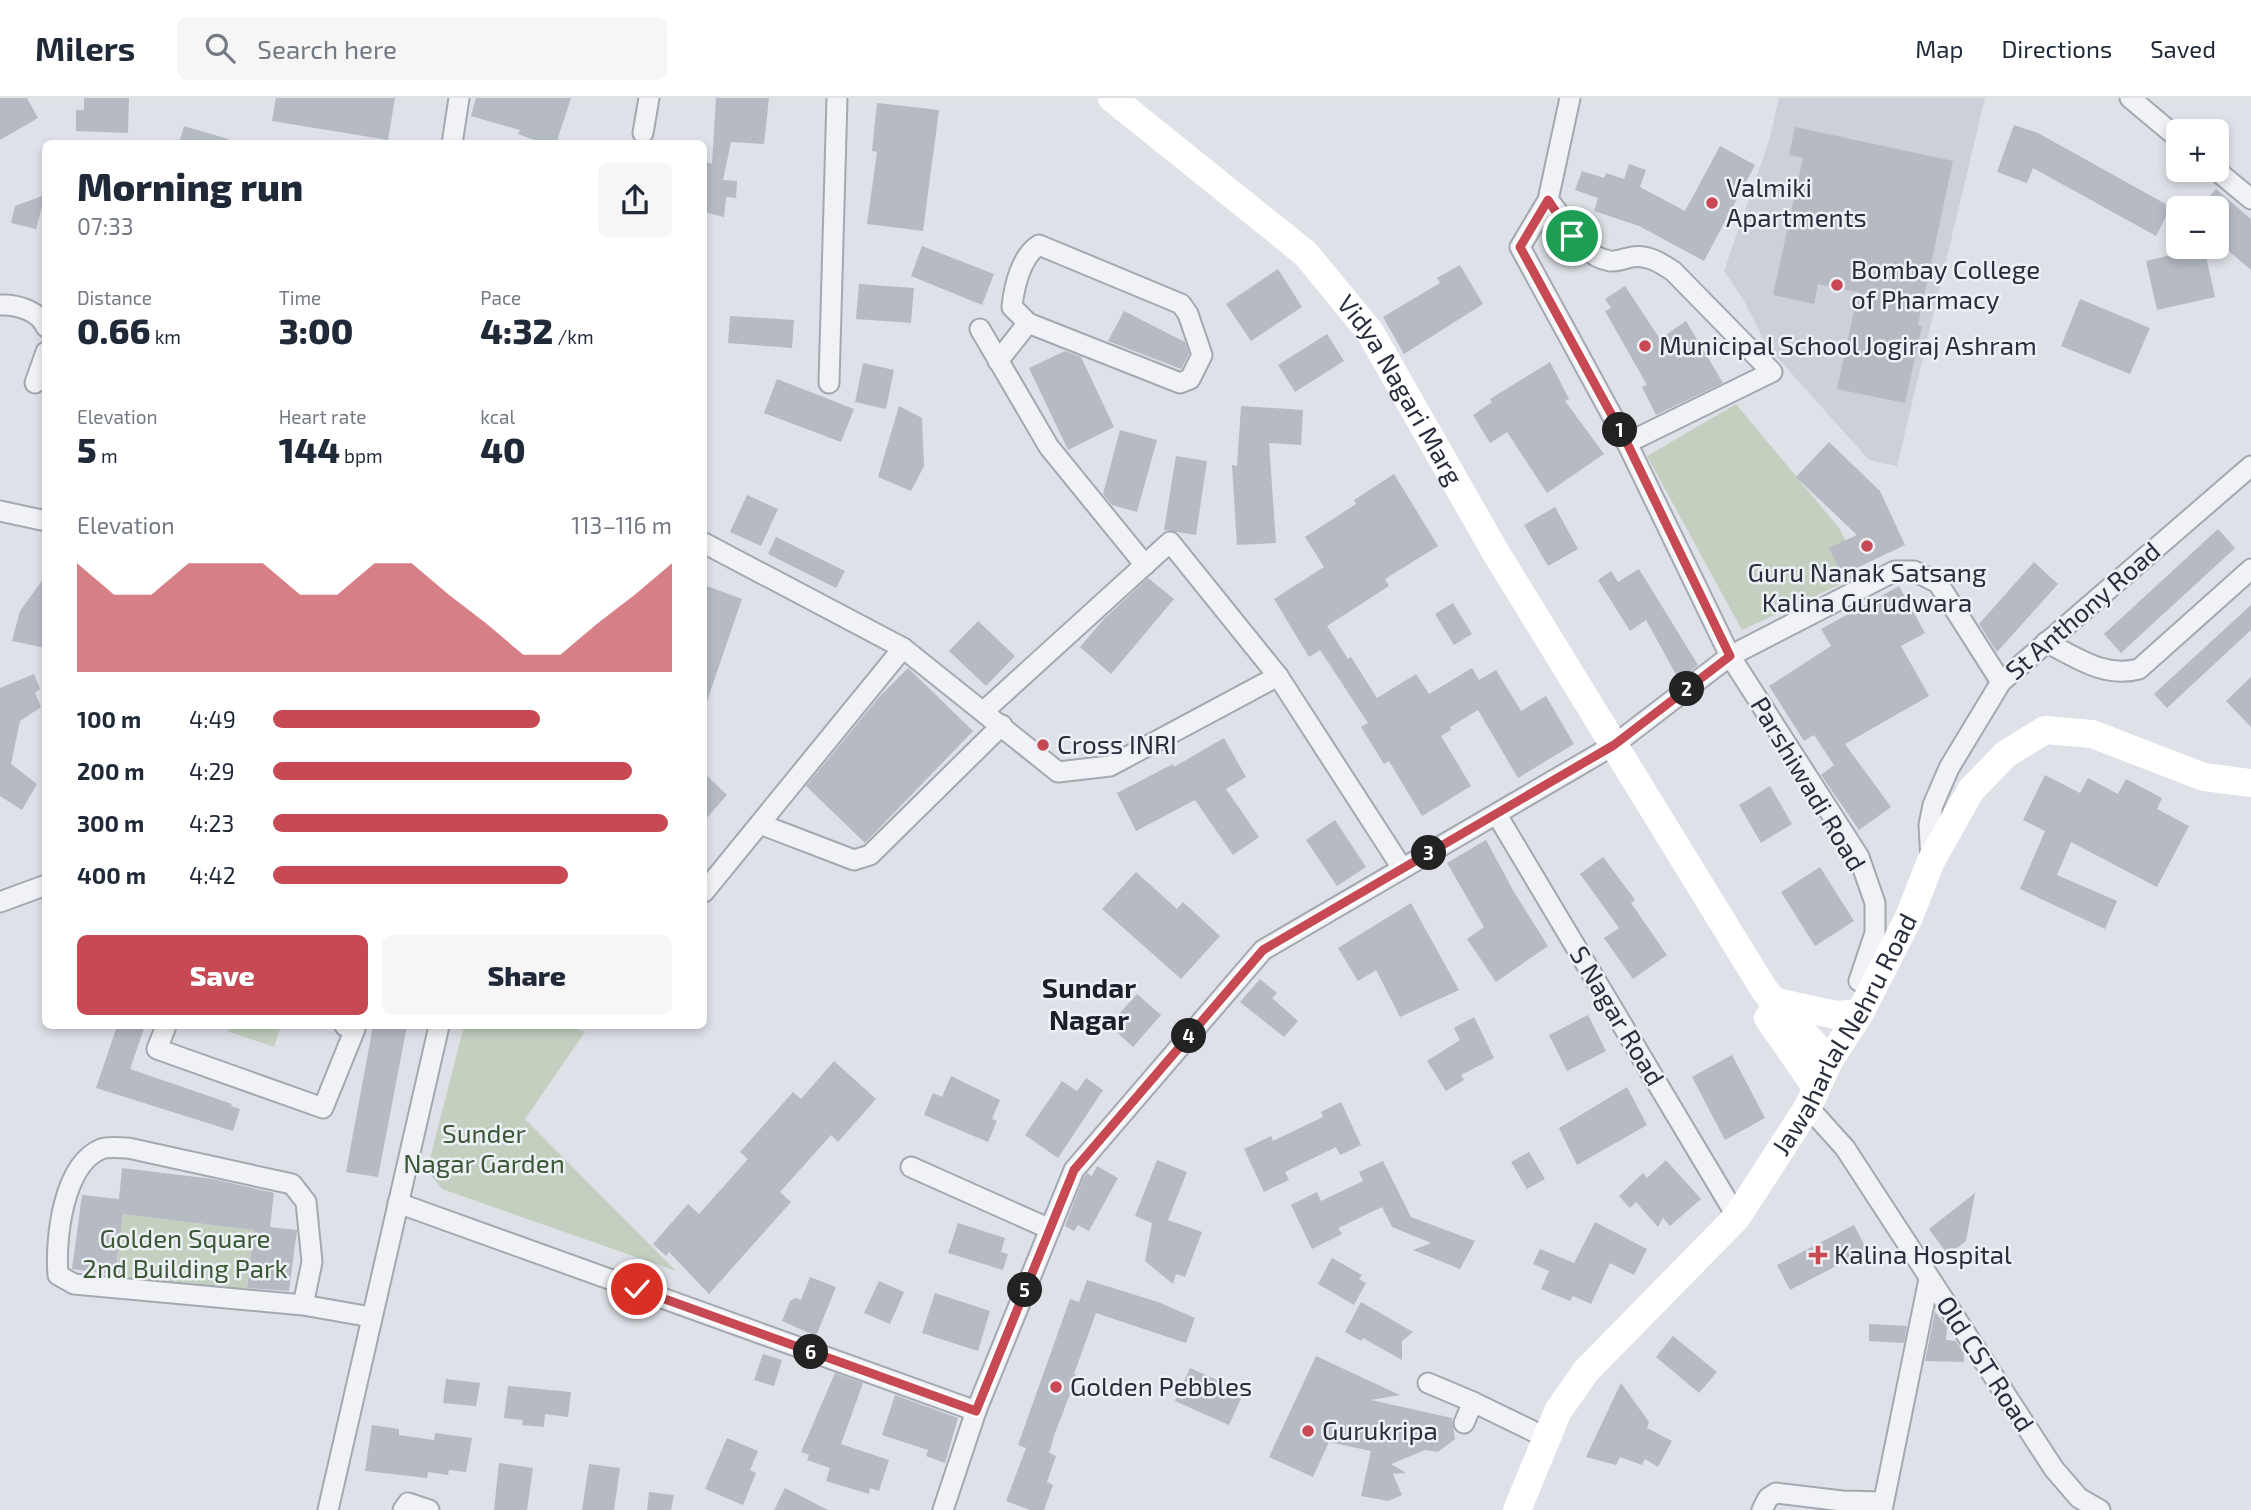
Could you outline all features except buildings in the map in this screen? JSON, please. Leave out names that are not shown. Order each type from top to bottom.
[{"type":"main road","name":"Vidya Nagari Marg","points":[[1090,98],[1098,102],[1121,101],[1306,254],[1347,300],[1370,332],[1496,553],[1768,996]]},
{"type":"main road","name":"Jawaharlal Nehru Road","points":[[1517,1510],[1559,1411],[1586,1371],[1737,1217],[1812,1097],[1829,1061],[1866,1001],[1909,917],[1931,861],[1971,790],[2006,754],[2045,730],[2092,734],[2204,777],[2251,783]]},
{"type":"main road","points":[[1768,996],[1836,1015],[1866,1001]]},
{"type":"main road","points":[[1768,996],[1829,1061]]},
{"type":"main road","points":[[1768,996],[1769,1023],[1812,1097]]},
{"type":"street","points":[[453,140],[459,98]]},
{"type":"street","points":[[643,134],[649,98]]},
{"type":"street","points":[[829,383],[838,98]]},
{"type":"street","points":[[1570,98],[1548,200],[1520,247],[1627,443],[1730,656]]},
{"type":"street","points":[[2130,98],[2166,127]]},
{"type":"street","points":[[2229,180],[2251,198]]},
{"type":"street","points":[[1548,200],[1572,236],[1594,253],[1611,261],[1637,256],[1658,261],[1673,271],[1772,372],[1627,443]]},
{"type":"street","points":[[1039,245],[1181,304],[1188,314],[1202,355],[1190,379],[1180,383],[1028,323],[1012,307],[1013,292],[1029,251],[1039,245]]},
{"type":"street","points":[[0,305],[10,304],[34,313],[42,322]]},
{"type":"street","points":[[998,361],[1028,323]]},
{"type":"street","points":[[980,328],[1049,447],[1145,565]]},
{"type":"street","points":[[35,383],[42,363]]},
{"type":"street","name":"St Anthony Road","points":[[1931,861],[1929,825],[1933,806],[1949,768],[2001,682],[2251,467]]},
{"type":"street","points":[[0,510],[42,520]]},
{"type":"street","points":[[984,711],[1170,542],[1278,676],[1402,868]]},
{"type":"street","points":[[707,545],[903,648],[1058,772],[1110,766],[1278,676]]},
{"type":"street","points":[[2046,642],[2101,670],[2122,674],[2139,669],[2251,569]]},
{"type":"street","points":[[943,1510],[976,1411],[1074,1170],[1263,950],[1614,745],[1730,656],[1895,571],[1914,571],[1938,583],[2001,682]]},
{"type":"street","points":[[707,888],[903,648]]},
{"type":"street","name":"Parshiwadi Road","points":[[1730,656],[1859,857],[1875,903],[1875,933],[1859,981],[1866,1001]]},
{"type":"street","points":[[760,824],[854,860],[870,855],[1002,725]]},
{"type":"street","name":"S Nagar Road","points":[[1497,815],[1737,1217]]},
{"type":"street","points":[[0,902],[42,887]]},
{"type":"street","points":[[165,1029],[157,1049],[323,1108],[351,1029]]},
{"type":"street","points":[[328,1510],[438,1029]]},
{"type":"street","name":"Old CST Road","points":[[1812,1097],[2054,1469],[2079,1498],[2100,1510]]},
{"type":"street","points":[[303,1305],[312,1262],[306,1202],[292,1184],[128,1148],[103,1148],[87,1157],[67,1193],[56,1246],[58,1275],[74,1284],[303,1305],[371,1317]]},
{"type":"street","points":[[911,1167],[1050,1229]]},
{"type":"street","points":[[398,1203],[976,1411]]},
{"type":"street","points":[[1762,1510],[1768,1499],[1776,1493],[1883,1506],[1929,1279]]},
{"type":"street","points":[[1428,1382],[1547,1438]]},
{"type":"street","points":[[1464,1423],[1473,1402]]},
{"type":"street","points":[[402,1510],[408,1503],[429,1510]]},
{"type":"shaded area","name":"Bombay College of Pharmacy","points":[[1779,98],[1985,98],[1897,466],[1869,460],[1767,346],[1743,299],[1724,271],[1769,141]]},
{"type":"green space","points":[[1736,404],[1839,528],[1863,574],[1742,630],[1647,456]]},
{"type":"green space","points":[[227,1029],[280,1029],[274,1047]]},
{"type":"green space","name":"Sunder Nagar Garden","points":[[463,1029],[577,1029],[585,1032],[525,1119],[676,1271],[442,1189],[427,1170]]},
{"type":"green space","name":"Golden Square 2nd Building Park","points":[[123,1214],[254,1230],[246,1294],[115,1278]]},
{"type":"place","name":"Valmiki Apartments","points":[[1712,203]]},
{"type":"place","name":"Bombay College of Pharmacy","points":[[1837,285]]},
{"type":"place","name":"Municipal School Jogiraj Ashram","points":[[1645,346]]},
{"type":"place","name":"Guru Nanak Satsang Kalina Gurudwara","points":[[1867,546]]},
{"type":"place","name":"Cross INRI","points":[[1043,745]]},
{"type":"place","name":"Kalina Hospital","points":[[1818,1255]]},
{"type":"place","name":"Golden Pebbles","points":[[1056,1387]]},
{"type":"place","name":"Gurukripa","points":[[1308,1431]]},
{"type":"district","name":"Sundar Nagar","points":[[1089,1004]]},
{"type":"route","points":[[637,1289],[976,1411],[1074,1170],[1263,950],[1614,745],[1730,656],[1627,443],[1520,247],[1548,200],[1558,211],[1572,236]]}]
